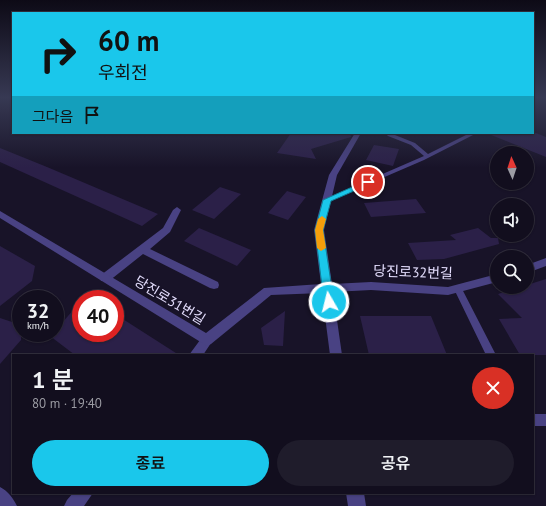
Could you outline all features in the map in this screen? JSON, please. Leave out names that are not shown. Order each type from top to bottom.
[{"type":"street","points":[[336,354],[319,230],[333,175],[357,134]]},
{"type":"street","points":[[105,278],[167,230],[176,210]]},
{"type":"street","name":"당진로31번길","points":[[0,214],[207,340],[268,290],[327,288]]},
{"type":"street","points":[[142,249],[214,285]]},
{"type":"street","points":[[534,266],[546,262]]},
{"type":"street","name":"당진로32번길","points":[[327,288],[372,286],[448,291],[490,280]]},
{"type":"street","points":[[196,354],[207,340]]},
{"type":"street","points":[[73,506],[83,494]]},
{"type":"street","points":[[355,494],[357,506]]},
{"type":"street","points":[[0,496],[8,506]]},
{"type":"lane","points":[[327,200],[428,156],[472,134]]},
{"type":"lane","points":[[390,135],[413,144],[428,156]]},
{"type":"lane","points":[[458,289],[490,354]]},
{"type":"lane","points":[[534,420],[546,420]]},
{"type":"building","points":[[536,133],[546,137],[546,157],[534,152],[534,146],[518,146],[488,134]]},
{"type":"building","points":[[290,134],[350,134],[351,137],[311,149],[316,159],[277,153]]},
{"type":"building","points":[[374,145],[399,149],[393,166],[366,160]]},
{"type":"building","points":[[0,148],[158,214],[142,226],[0,162]]},
{"type":"building","points":[[220,187],[241,194],[214,219],[192,210]]},
{"type":"building","points":[[287,191],[306,197],[288,220],[268,213]]},
{"type":"building","points":[[416,199],[426,213],[371,217],[364,203]]},
{"type":"building","points":[[199,228],[251,250],[237,266],[184,241]]},
{"type":"building","points":[[478,228],[490,237],[490,242],[499,242],[499,244],[444,259],[417,260],[408,243],[456,240],[450,235]]},
{"type":"building","points":[[0,246],[35,266],[32,281],[20,290],[12,290],[12,297],[0,306]]},
{"type":"building","points":[[546,279],[546,355],[519,354],[499,319],[522,318],[498,294],[534,294],[534,283]]},
{"type":"building","points":[[72,311],[72,342],[124,342],[124,320],[177,354],[74,354],[58,342],[64,342],[64,321]]},
{"type":"building","points":[[285,311],[283,346],[264,345],[261,328]]},
{"type":"building","points":[[360,316],[431,316],[447,354],[369,354]]},
{"type":"building","points":[[0,318],[12,322],[12,342],[19,342],[0,364]]},
{"type":"slow traffic","points":[[321,248],[319,230],[322,219]]},
{"type":"route","points":[[329,302],[319,230],[327,200],[368,182]]}]
